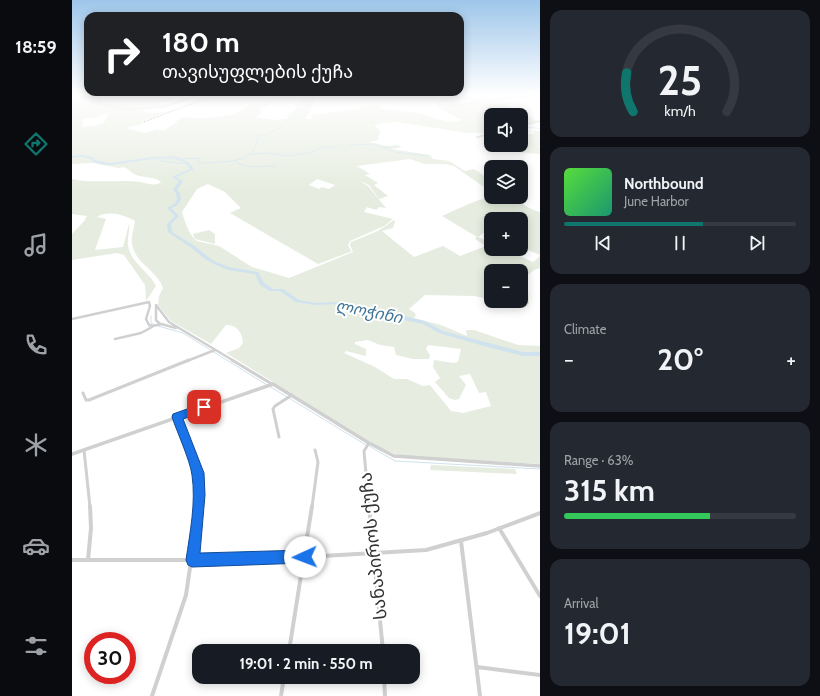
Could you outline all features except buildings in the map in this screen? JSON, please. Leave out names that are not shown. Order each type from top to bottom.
[{"type":"street","points":[[476,137],[484,135]]},
{"type":"street","points":[[72,319],[149,302],[150,306],[146,320],[149,325],[153,326]]},
{"type":"street","points":[[181,329],[161,324],[156,320],[156,305],[169,322],[181,329],[215,350],[292,395],[387,453],[401,458],[540,466]]},
{"type":"street","points":[[115,339],[141,333],[153,326],[161,324]]},
{"type":"street","points":[[83,393],[86,400],[89,400],[215,350]]},
{"type":"street","points":[[72,454],[273,384]]},
{"type":"street","points":[[279,437],[273,409],[275,406],[292,395]]},
{"type":"street","points":[[152,696],[186,595],[198,518],[198,473],[177,417]]},
{"type":"street","name":"სანაპიროს ქუჩა","points":[[369,443],[364,451],[382,644]]},
{"type":"street","points":[[84,450],[88,478],[91,528],[88,560]]},
{"type":"street","points":[[290,644],[305,557],[318,462],[315,450]]},
{"type":"street","points":[[72,560],[192,560],[305,557],[426,550],[460,541],[540,513]]},
{"type":"street","points":[[499,528],[540,596]]},
{"type":"street","points":[[460,541],[480,696]]},
{"type":"street","points":[[477,667],[540,675]]},
{"type":"street","points":[[281,696],[283,684]]},
{"type":"street","points":[[384,684],[385,696]]},
{"type":"shaded area","points":[[72,127],[128,127],[126,128],[145,133],[157,129],[163,131],[168,127],[376,127],[380,131],[378,140],[369,142],[388,146],[397,145],[402,147],[392,149],[430,155],[433,159],[449,161],[465,171],[474,169],[484,175],[484,186],[454,166],[446,164],[424,164],[410,159],[357,166],[370,174],[365,175],[378,183],[374,185],[388,196],[379,199],[369,185],[360,181],[368,186],[386,208],[379,207],[376,210],[367,207],[364,212],[393,219],[384,226],[350,241],[348,245],[351,251],[350,252],[318,264],[230,213],[241,208],[225,192],[208,184],[197,189],[182,212],[190,232],[197,241],[219,246],[252,267],[289,278],[353,252],[350,245],[351,242],[378,231],[394,220],[393,228],[382,231],[414,257],[443,246],[460,256],[484,247],[484,256],[520,256],[533,262],[540,256],[540,268],[534,270],[528,275],[528,264],[484,264],[484,298],[475,296],[425,295],[409,309],[415,313],[416,316],[413,318],[441,325],[467,336],[466,330],[474,330],[518,345],[540,346],[540,464],[404,456],[395,454],[377,446],[226,353],[239,348],[243,343],[239,330],[234,326],[226,325],[211,344],[171,321],[158,305],[159,296],[163,288],[160,282],[141,261],[134,250],[132,238],[135,221],[131,219],[116,214],[106,214],[97,217],[106,219],[95,250],[123,247],[129,224],[129,251],[132,257],[156,286],[146,301],[145,285],[124,255],[117,253],[72,260],[72,234],[87,216],[72,214],[72,179],[89,181],[132,181],[154,184],[161,182],[152,178],[136,175],[124,167],[119,168],[93,163],[72,164]],"holes":[[[317,179],[335,185],[329,189],[322,187],[319,189],[309,185]],[[368,340],[380,345],[394,347],[396,355],[413,359],[429,359],[430,355],[426,349],[428,345],[461,349],[458,362],[454,363],[434,360],[433,367],[440,378],[435,382],[449,398],[455,400],[459,399],[466,385],[459,376],[470,374],[479,393],[486,392],[491,406],[463,413],[451,411],[430,385],[423,386],[407,379],[394,379],[375,367],[344,353],[346,351],[366,356],[366,349],[355,344],[355,342]]]},
{"type":"shaded area","points":[[432,127],[484,127],[484,133],[467,133]]},
{"type":"shaded area","points":[[534,131],[540,131],[540,146],[538,147],[540,148],[540,154],[517,152],[528,152],[528,134],[535,134]]},
{"type":"shaded area","points":[[484,199],[484,204],[522,204],[540,212],[540,255],[528,250],[528,212],[484,212],[484,233],[478,237],[484,240],[484,245],[475,239],[477,237],[442,216]]},
{"type":"shaded area","points":[[209,230],[215,234],[215,244],[195,239],[193,234]]},
{"type":"shaded area","points":[[431,465],[515,469],[517,474],[430,470]]},
{"type":"waterway","points":[[165,158],[172,156],[182,159],[199,158],[199,162],[203,163],[237,160],[251,153],[259,137],[281,127]]},
{"type":"waterway","points":[[533,127],[540,129]]},
{"type":"waterway","points":[[348,145],[372,144],[395,152],[428,156]]},
{"type":"waterway","points":[[384,148],[398,146]]},
{"type":"waterway","points":[[252,154],[266,153],[287,156],[309,153],[323,147],[339,147]]},
{"type":"waterway","name":"ლოჭინი","points":[[72,157],[82,156],[107,164],[154,158],[178,159],[187,162],[192,169],[174,177],[181,181],[175,190],[178,193],[179,200],[175,205],[169,208],[177,216],[169,224],[170,232],[211,261],[234,270],[257,273],[262,284],[272,290],[281,290],[298,301],[315,304],[337,303],[360,313],[405,318],[425,323],[441,332],[523,354],[540,354]]},
{"type":"waterway","name":"ლოჭინი","points":[[153,157],[161,161],[187,164]]},
{"type":"waterway","points":[[235,161],[249,167],[275,167]]},
{"type":"waterway","points":[[151,316],[151,323],[155,325]]},
{"type":"waterway","points":[[158,326],[183,333],[267,385]]},
{"type":"waterway","points":[[269,386],[366,445]]},
{"type":"waterway","points":[[369,446],[395,461],[540,469]]},
{"type":"route","points":[[204,407],[177,417],[198,473],[198,518],[192,560],[305,557]]}]
